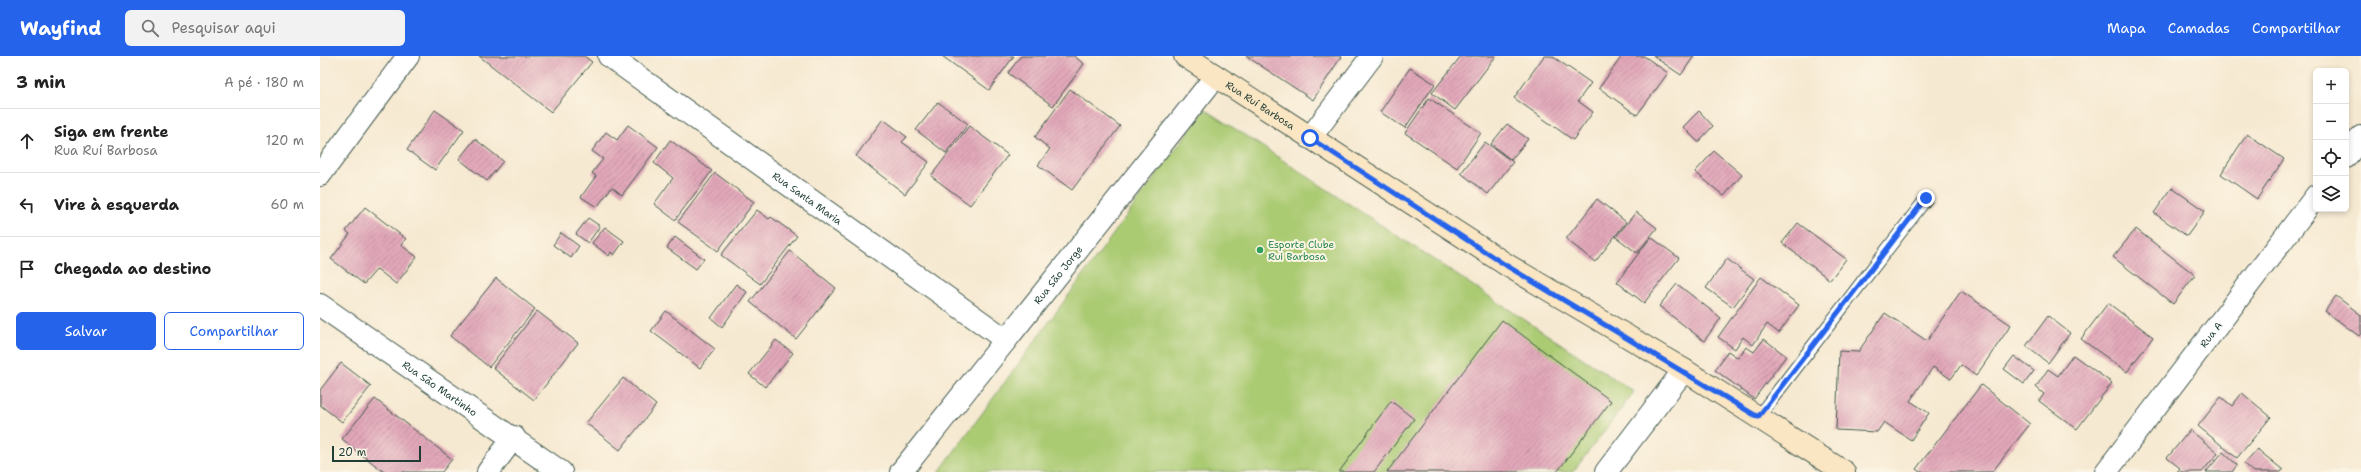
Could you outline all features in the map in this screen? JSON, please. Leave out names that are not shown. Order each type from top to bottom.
[{"type":"main road","name":"Rua Ruí Barbosa","points":[[1185,56],[1215,77],[1507,266],[1684,370],[1844,472]]},
{"type":"street","points":[[320,175],[408,56]]},
{"type":"street","name":"Rua Santa Maria","points":[[609,56],[1006,340]]},
{"type":"street","points":[[1310,138],[1372,56]]},
{"type":"street","name":"Rua São Jorge","points":[[901,472],[1215,77]]},
{"type":"street","points":[[2349,153],[2361,137]]},
{"type":"street","name":"Rua A","points":[[2106,472],[2313,200]]},
{"type":"street","name":"Rua São Martinho","points":[[320,305],[561,472]]},
{"type":"street","points":[[1606,472],[1684,370]]},
{"type":"street","points":[[488,472],[514,438]]},
{"type":"lane","points":[[1758,417],[1926,198]]},
{"type":"green space","name":"Esporte Clube Rui Barbosa","points":[[1205,109],[1634,392],[1573,472],[939,472]]},
{"type":"building","points":[[479,56],[584,56],[592,62],[551,112]]},
{"type":"building","points":[[942,56],[1014,56],[989,90]]},
{"type":"building","points":[[1021,56],[1074,56],[1084,64],[1053,106],[1008,73]]},
{"type":"building","points":[[1246,56],[1339,56],[1341,57],[1313,100]]},
{"type":"building","points":[[1461,56],[1496,56],[1455,110],[1432,93]]},
{"type":"building","points":[[1544,56],[1552,56],[1591,83],[1578,101],[1593,112],[1573,140],[1514,98]]},
{"type":"building","points":[[1622,56],[1644,56],[1668,73],[1637,115],[1599,88]]},
{"type":"building","points":[[1653,56],[1694,56],[1681,75]]},
{"type":"building","points":[[1410,68],[1435,84],[1405,128],[1380,112]]},
{"type":"building","points":[[1070,89],[1120,126],[1072,190],[1038,165],[1050,149],[1035,137]]},
{"type":"building","points":[[1429,98],[1481,133],[1457,168],[1405,133]]},
{"type":"building","points":[[938,102],[968,124],[946,153],[916,130]]},
{"type":"building","points":[[435,110],[464,130],[435,170],[407,150]]},
{"type":"building","points":[[1699,111],[1713,126],[1698,142],[1683,127]]},
{"type":"building","points":[[883,119],[907,137],[902,142],[929,162],[905,194],[856,156]]},
{"type":"building","points":[[1507,124],[1528,139],[1511,160],[1491,144]]},
{"type":"building","points":[[628,125],[658,147],[622,195],[612,187],[597,207],[581,197],[596,176],[592,173],[603,159],[592,151],[606,132],[617,140]]},
{"type":"building","points":[[969,126],[1008,155],[970,205],[931,176]]},
{"type":"building","points":[[2247,134],[2284,159],[2257,199],[2221,174]]},
{"type":"building","points":[[475,139],[503,161],[487,181],[459,159]]},
{"type":"building","points":[[670,140],[712,171],[675,220],[654,204],[673,178],[654,163]]},
{"type":"building","points":[[1485,142],[1513,162],[1488,194],[1461,173]]},
{"type":"building","points":[[1714,151],[1742,175],[1724,196],[1695,172]]},
{"type":"building","points":[[715,173],[754,202],[718,251],[678,222]]},
{"type":"building","points":[[2172,188],[2205,211],[2187,236],[2154,213]]},
{"type":"building","points":[[1597,199],[1626,222],[1595,262],[1566,239]]},
{"type":"building","points":[[365,207],[406,239],[401,245],[417,257],[396,284],[377,269],[364,284],[331,259],[350,234],[346,231]]},
{"type":"building","points":[[757,210],[769,219],[771,217],[797,236],[760,284],[721,255]]},
{"type":"building","points":[[1636,212],[1657,228],[1637,253],[1616,237]]},
{"type":"building","points":[[588,218],[600,226],[588,243],[576,234]]},
{"type":"building","points":[[1798,223],[1846,259],[1830,280],[1782,243]]},
{"type":"building","points":[[605,227],[624,241],[614,255],[611,252],[609,256],[592,243]]},
{"type":"building","points":[[2136,229],[2195,275],[2173,304],[2113,257]]},
{"type":"building","points":[[561,233],[579,246],[571,258],[553,245]]},
{"type":"building","points":[[675,237],[704,259],[696,269],[667,248]]},
{"type":"building","points":[[1651,237],[1679,258],[1644,303],[1617,282]]},
{"type":"building","points":[[790,251],[836,288],[796,339],[750,302]]},
{"type":"building","points":[[1727,259],[1754,279],[1733,307],[1706,288]]},
{"type":"building","points":[[1761,277],[1799,305],[1779,333],[1767,324],[1753,345],[1743,337],[1735,349],[1718,337]]},
{"type":"building","points":[[496,278],[535,309],[489,367],[450,336]]},
{"type":"building","points":[[736,284],[747,292],[722,327],[711,318]]},
{"type":"building","points":[[1677,284],[1721,318],[1704,341],[1659,306]]},
{"type":"building","points":[[1961,291],[2011,325],[1976,376],[1961,365],[1951,379],[1933,367],[1910,401],[1929,413],[1911,440],[1884,422],[1877,432],[1836,430],[1839,351],[1858,352],[1885,313],[1927,341]]},
{"type":"building","points":[[2336,296],[2361,315],[2361,333],[2359,336],[2325,311]]},
{"type":"building","points":[[2108,303],[2153,337],[2127,372],[2081,339]]},
{"type":"building","points":[[537,311],[578,343],[534,400],[493,368]]},
{"type":"building","points":[[666,311],[715,349],[700,368],[651,331]]},
{"type":"building","points":[[2048,316],[2070,333],[2048,363],[2026,346]]},
{"type":"building","points":[[1502,320],[1611,401],[1557,472],[1387,472]]},
{"type":"building","points":[[1764,339],[1786,356],[1754,399],[1715,370],[1728,351],[1738,358],[1746,347],[1754,352]]},
{"type":"building","points":[[776,340],[793,353],[765,387],[749,374]]},
{"type":"building","points":[[2073,355],[2112,383],[2077,429],[2039,401],[2044,394],[2036,387],[2048,369],[2058,376]]},
{"type":"building","points":[[2014,356],[2034,371],[2024,384],[2004,369]]},
{"type":"building","points":[[341,363],[371,386],[342,422],[320,405],[320,390]]},
{"type":"building","points":[[623,378],[656,405],[620,450],[586,423]]},
{"type":"building","points":[[1981,385],[2030,424],[1992,472],[1920,472],[1916,469]]},
{"type":"building","points":[[2242,393],[2271,417],[2237,458],[2198,426],[2221,397],[2232,406]]},
{"type":"building","points":[[375,399],[452,459],[442,472],[384,472],[342,439]]},
{"type":"building","points":[[1391,401],[1414,419],[1374,472],[1339,472]]},
{"type":"building","points":[[2190,430],[2218,453],[2202,472],[2177,472],[2180,468],[2167,458]]},
{"type":"building","points":[[2257,449],[2283,470],[2281,472],[2253,472],[2244,464]]},
{"type":"building","points":[[2223,452],[2237,465],[2232,472],[2206,472]]},
{"type":"place","name":"Esporte Clube Rui Barbosa","points":[[1260,250]]},
{"type":"route","points":[[1310,138],[1507,266],[1684,370],[1758,417],[1926,198]]}]
